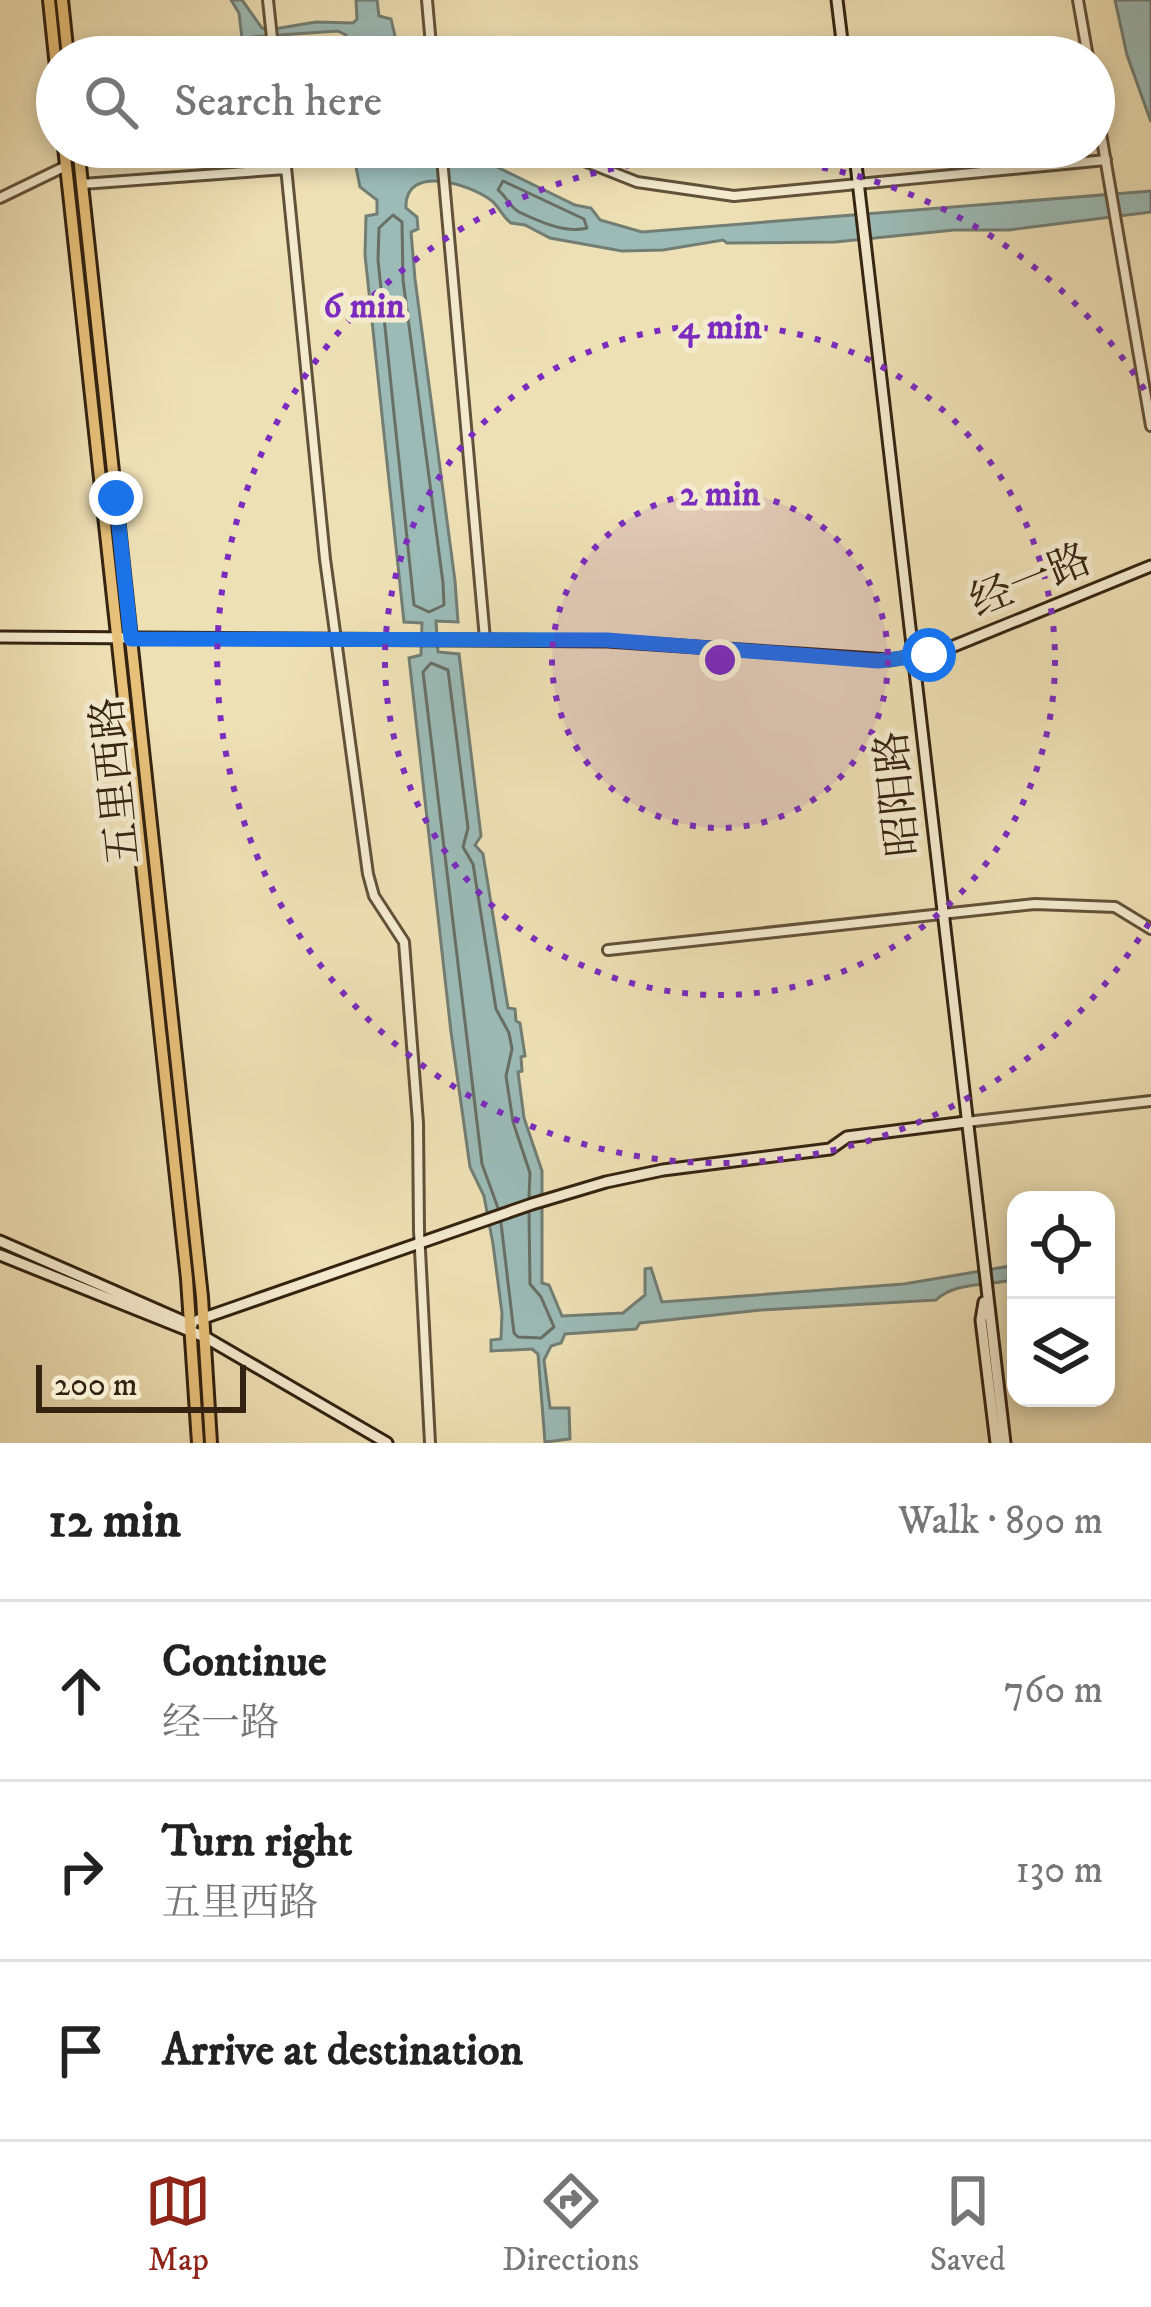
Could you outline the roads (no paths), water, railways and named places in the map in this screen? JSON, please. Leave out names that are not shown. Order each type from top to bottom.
[{"type":"main road","points":[[49,0],[53,36]]},
{"type":"main road","points":[[62,0],[66,36]]},
{"type":"main road","points":[[837,0],[841,36]]},
{"type":"main road","name":"五里西路","points":[[66,168],[204,1317],[204,1425]]},
{"type":"main road","name":"五里西路","points":[[80,168],[190,1328],[204,1425]]},
{"type":"main road","name":"昭阳路","points":[[856,168],[986,1291],[981,1320],[1000,1443]]},
{"type":"main road","name":"经一路","points":[[0,638],[607,640],[878,661],[944,650],[1151,566]]},
{"type":"main road","points":[[190,1328],[204,1317],[553,1198],[663,1170],[830,1149],[847,1137],[966,1122]]},
{"type":"main road","points":[[0,1241],[190,1328],[387,1443]]},
{"type":"main road","points":[[0,1255],[190,1328]]},
{"type":"main road","points":[[198,1443],[204,1425]]},
{"type":"main road","points":[[204,1425],[212,1443]]},
{"type":"street","points":[[268,0],[272,36]]},
{"type":"street","points":[[428,0],[431,36]]},
{"type":"street","points":[[1078,0],[1084,36]]},
{"type":"street","points":[[0,198],[62,168]]},
{"type":"street","points":[[443,168],[485,639]]},
{"type":"street","points":[[602,168],[637,182],[734,196],[1030,168]]},
{"type":"street","points":[[1108,168],[1151,426]]},
{"type":"street","points":[[82,184],[286,169],[326,559],[368,874],[374,896],[404,942],[418,1123],[430,1443]]},
{"type":"street","points":[[608,950],[942,912],[1096,904],[1130,913],[1151,929]]},
{"type":"street","points":[[966,1122],[1151,1102]]},
{"type":"water","points":[[231,0],[242,0],[268,30],[316,22],[353,23],[356,0],[377,0],[379,16],[391,19],[395,36],[346,36],[338,31],[242,36],[239,13]]},
{"type":"water","points":[[1115,0],[1151,0],[1151,122],[1127,55]]},
{"type":"water","points":[[356,168],[499,168],[575,205],[591,208],[600,220],[642,232],[1151,191],[1151,212],[1009,230],[954,230],[835,242],[723,240],[622,251],[550,238],[511,223],[492,201],[455,184],[427,182],[408,194],[406,208],[417,217],[418,229],[411,232],[415,279],[458,622],[436,621],[438,652],[459,654],[481,836],[475,845],[483,854],[508,1008],[515,1009],[520,1023],[525,1056],[518,1072],[524,1118],[542,1171],[542,1283],[549,1285],[562,1316],[623,1313],[645,1295],[645,1269],[651,1268],[662,1302],[904,1284],[1007,1267],[1007,1280],[963,1287],[936,1300],[761,1310],[640,1323],[636,1329],[565,1334],[544,1360],[550,1408],[569,1408],[570,1439],[545,1442],[538,1354],[532,1349],[491,1351],[491,1340],[501,1339],[502,1313],[484,1196],[470,1167],[451,1032],[409,658],[421,655],[422,623],[404,622],[365,255],[366,216],[377,214],[377,200],[360,187]]}]
